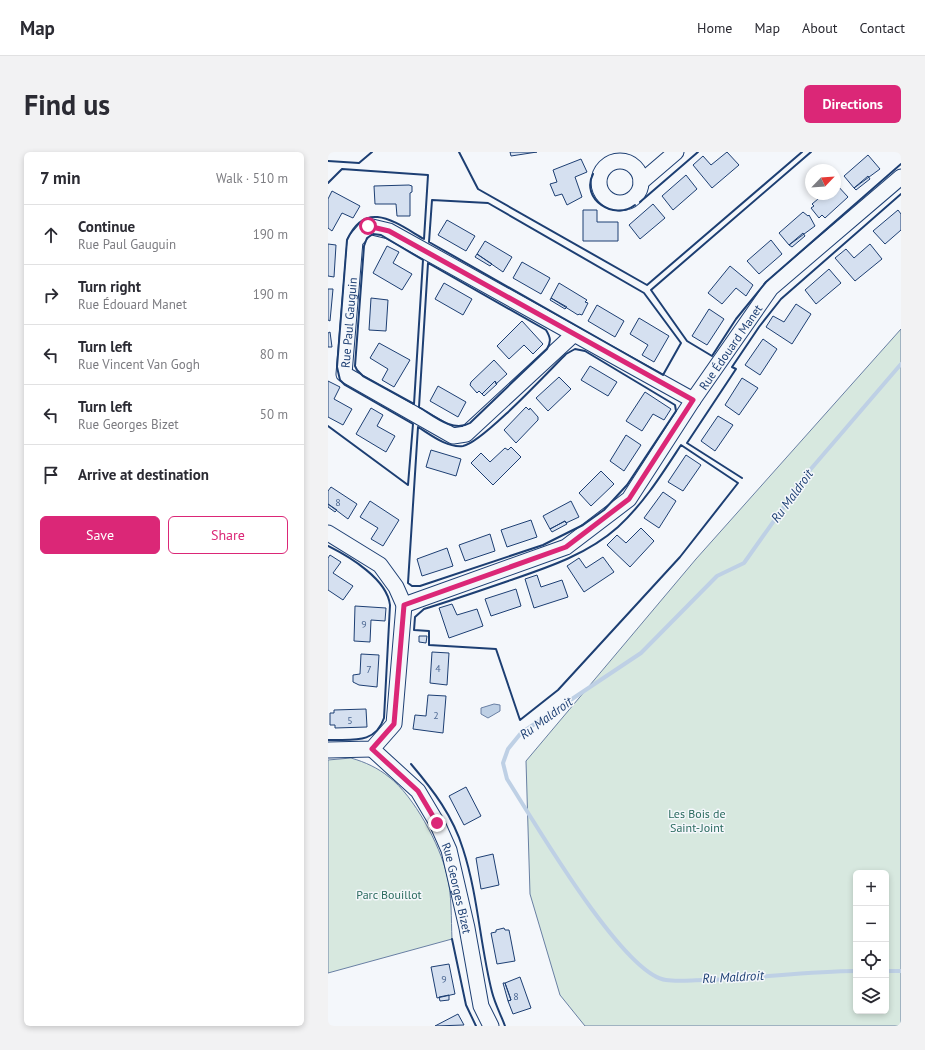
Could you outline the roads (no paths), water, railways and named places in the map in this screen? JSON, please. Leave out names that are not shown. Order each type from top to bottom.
[{"type":"street","points":[[641,182],[676,152]]},
{"type":"street","name":"Rue Édouard Manet","points":[[404,605],[566,547],[629,499],[693,400],[771,288],[901,177]]},
{"type":"street","name":"Rue Paul Gauguin","points":[[573,335],[466,434],[453,436],[344,374],[355,241],[368,226],[389,231],[573,335],[693,400]]},
{"type":"street","points":[[328,533],[380,565],[396,586],[404,605],[394,724],[372,749],[328,750]]},
{"type":"street","name":"Rue Georges Bizet","points":[[372,749],[418,791],[437,823],[449,850],[467,928],[481,1006],[491,1026]]},
{"type":"water","points":[[494,704],[500,705],[500,711],[488,718],[481,714],[481,708]]},
{"type":"waterway","name":"Ru Maldroit","points":[[853,971],[680,981],[666,980],[648,972],[627,952],[603,924],[580,892],[507,779],[503,763],[508,749],[521,733],[641,653],[717,576],[744,563],[810,470],[901,364]]},
{"type":"waterway","name":"Ru Maldroit","points":[[889,971],[901,971]]},
{"type":"park label","name":"Les Bois de Saint-Joint","points":[[697,820]]},
{"type":"park label","name":"Parc Bouillot","points":[[389,894]]}]
